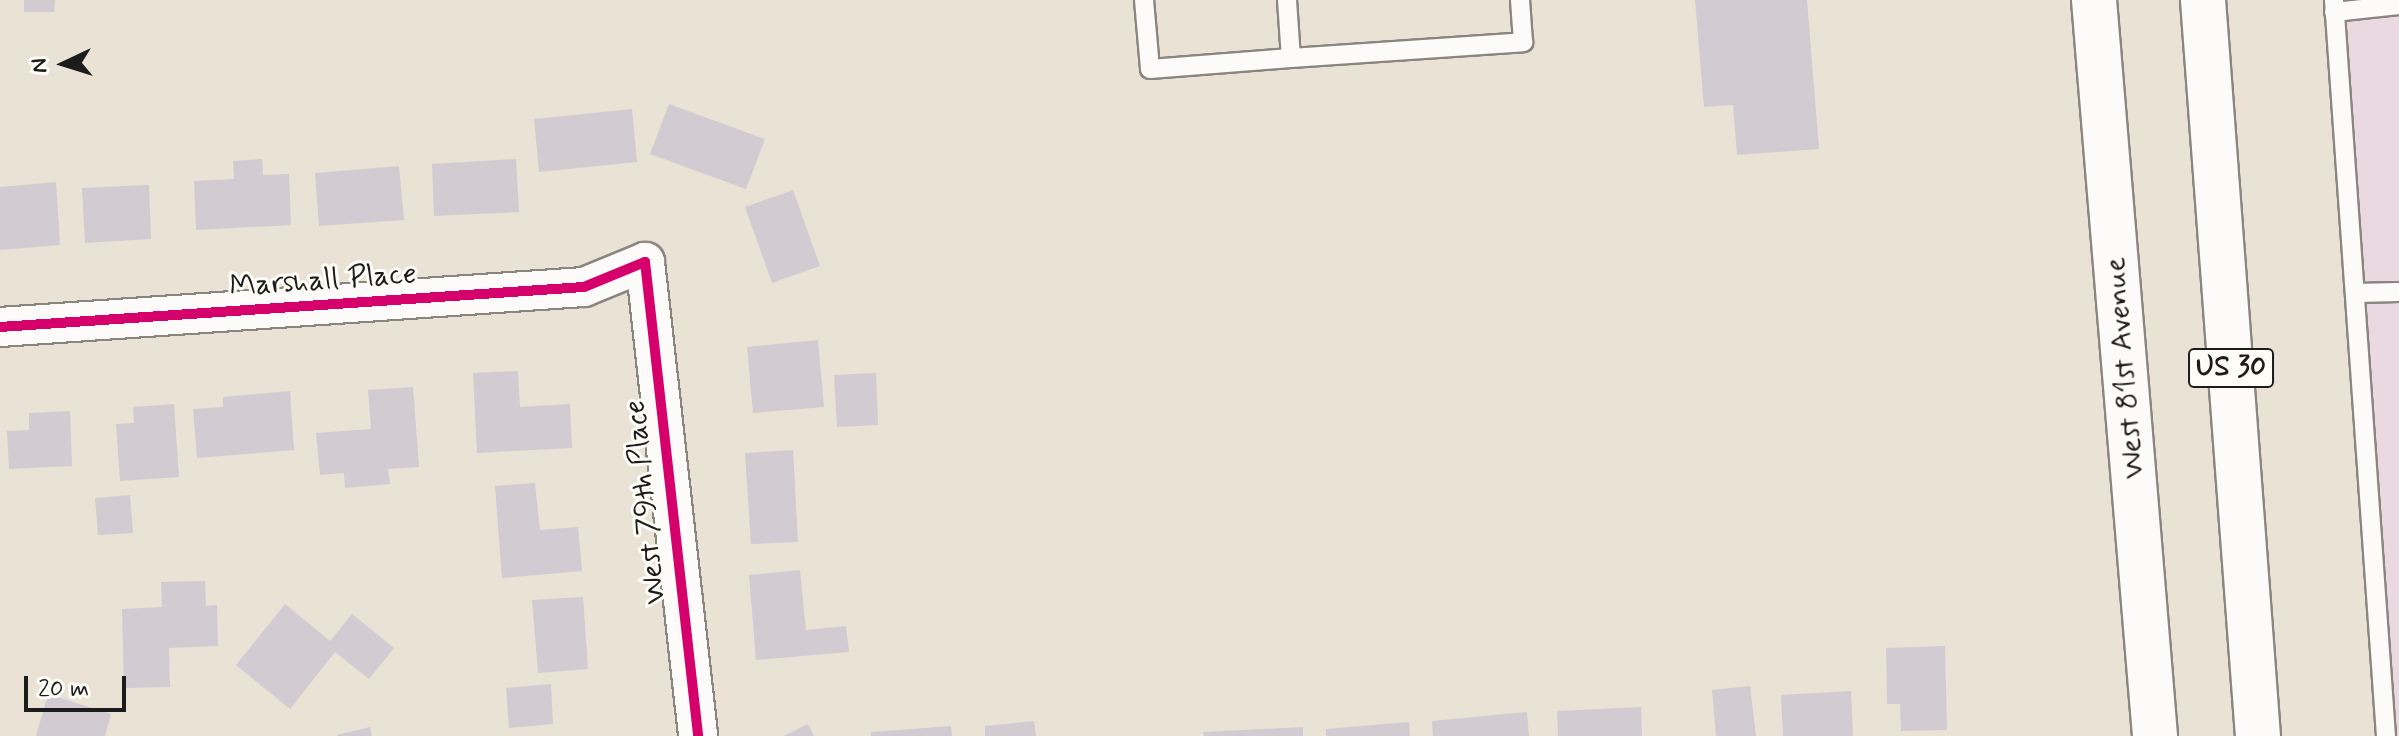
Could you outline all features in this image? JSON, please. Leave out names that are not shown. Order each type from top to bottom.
[{"type":"main road","name":"West 81st Avenue","points":[[2094,0],[2155,736]]},
{"type":"main road","name":"US 30","points":[[2203,0],[2258,736]]},
{"type":"street","name":"Marshall Place","points":[[0,327],[584,287],[645,262]]},
{"type":"street","name":"West 79th Place","points":[[645,262],[698,736]]},
{"type":"lane","points":[[1144,0],[1150,69],[1523,42],[1520,0]]},
{"type":"lane","points":[[1287,0],[1291,58]]},
{"type":"lane","points":[[2386,736],[2334,6],[2399,5]]},
{"type":"lane","points":[[2355,293],[2399,292]]},
{"type":"lane","points":[[2379,636],[2399,635]]},
{"type":"shaded area","points":[[2327,0],[2399,0],[2399,736],[2387,736]]},
{"type":"building","points":[[24,0],[55,0],[54,12],[24,12]]},
{"type":"building","points":[[1695,0],[1807,0],[1819,149],[1737,155],[1733,105],[1704,107]]},
{"type":"building","points":[[669,104],[765,139],[746,189],[650,154]]},
{"type":"building","points":[[632,109],[637,162],[539,172],[534,119]]},
{"type":"building","points":[[262,159],[263,175],[289,174],[291,225],[196,230],[194,181],[234,179],[233,161]]},
{"type":"building","points":[[516,159],[519,212],[434,216],[432,164]]},
{"type":"building","points":[[399,166],[404,220],[319,226],[315,173]]},
{"type":"building","points":[[56,182],[60,245],[0,250],[0,187]]},
{"type":"building","points":[[149,185],[151,239],[85,243],[82,188]]},
{"type":"building","points":[[793,190],[820,266],[772,283],[745,207]]},
{"type":"building","points":[[818,340],[824,407],[753,413],[747,347]]},
{"type":"building","points":[[518,371],[520,407],[570,404],[572,448],[477,453],[473,373]]},
{"type":"building","points":[[876,373],[878,425],[837,427],[834,375]]},
{"type":"building","points":[[413,387],[419,467],[388,469],[390,484],[345,488],[344,473],[320,475],[316,433],[371,429],[368,390]]},
{"type":"building","points":[[290,391],[294,450],[197,458],[193,409],[223,407],[223,397]]},
{"type":"building","points":[[174,404],[179,477],[120,481],[116,424],[134,423],[133,407]]},
{"type":"building","points":[[70,411],[72,466],[9,469],[7,431],[29,430],[29,413]]},
{"type":"building","points":[[793,450],[798,542],[751,544],[745,453]]},
{"type":"building","points":[[535,483],[540,530],[578,527],[582,571],[502,578],[495,486]]},
{"type":"building","points":[[130,495],[133,533],[98,535],[95,498]]},
{"type":"building","points":[[800,570],[806,630],[846,626],[849,652],[756,660],[749,575]]},
{"type":"building","points":[[205,581],[206,606],[217,605],[218,646],[169,648],[170,687],[124,688],[122,609],[162,607],[161,582]]},
{"type":"building","points":[[583,597],[588,669],[538,673],[532,600]]},
{"type":"building","points":[[285,604],[330,641],[352,614],[394,648],[369,679],[335,652],[290,709],[236,665]]},
{"type":"building","points":[[1945,646],[1947,730],[1901,731],[1900,704],[1887,704],[1886,648]]},
{"type":"building","points":[[551,684],[553,724],[509,728],[506,688]]},
{"type":"building","points":[[1750,686],[1756,736],[1716,736],[1712,690]]},
{"type":"building","points":[[1851,691],[1853,736],[1783,736],[1781,695]]},
{"type":"building","points":[[48,694],[111,714],[105,736],[36,736]]},
{"type":"building","points":[[1641,707],[1642,736],[1558,736],[1557,711]]},
{"type":"building","points":[[1527,712],[1529,736],[1433,736],[1432,721]]},
{"type":"building","points":[[1034,721],[1036,736],[985,736],[985,726]]},
{"type":"building","points":[[1409,722],[1410,736],[1326,736],[1326,729]]},
{"type":"building","points":[[808,724],[814,736],[784,736]]},
{"type":"building","points":[[951,726],[952,736],[871,736],[871,732]]},
{"type":"building","points":[[370,727],[372,736],[337,736],[337,735]]},
{"type":"building","points":[[1303,727],[1303,736],[1204,736],[1203,732]]},
{"type":"cycle path","points":[[0,327],[584,287],[645,262],[698,736]]}]
